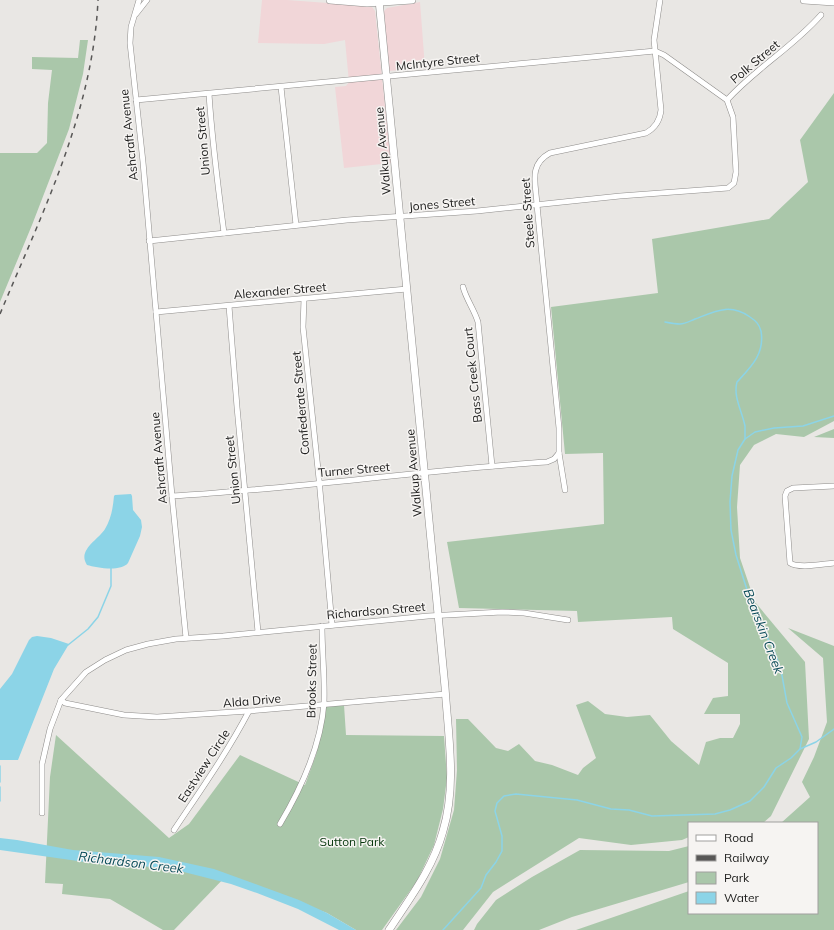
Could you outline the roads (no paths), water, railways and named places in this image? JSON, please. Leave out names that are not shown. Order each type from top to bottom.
[{"type":"street","name":"Ashcraft Avenue","points":[[139,0],[131,27],[130,43],[186,638]]},
{"type":"street","name":"Ashcraft Avenue","points":[[134,16],[147,0]]},
{"type":"street","points":[[330,0],[367,3],[412,0]]},
{"type":"street","name":"Steele Street","points":[[564,490],[559,453],[558,421],[537,205],[535,170],[538,162],[550,153],[646,132],[651,130],[656,124],[660,118],[661,110],[654,40],[660,0]]},
{"type":"street","points":[[804,0],[834,2]]},
{"type":"street","name":"Walkup Avenue","points":[[379,1],[446,694],[450,760],[450,791],[444,830],[419,886],[389,930]]},
{"type":"street","name":"Polk Street","points":[[734,183],[736,172],[732,117],[727,100],[746,81],[798,38],[821,15]]},
{"type":"street","points":[[655,51],[664,55],[727,100]]},
{"type":"street","name":"McIntyre Street","points":[[136,100],[655,51]]},
{"type":"street","points":[[281,87],[296,225]]},
{"type":"street","name":"Union Street","points":[[209,94],[224,233]]},
{"type":"street","name":"Jones Street","points":[[149,241],[348,220],[400,217],[620,196],[728,188],[734,183]]},
{"type":"street","name":"Bass Creek Court","points":[[463,287],[478,322],[492,466]]},
{"type":"street","name":"Alexander Street","points":[[156,312],[407,289]]},
{"type":"street","name":"Confederate Street","points":[[304,299],[303,327],[332,625]]},
{"type":"street","name":"Union Street","points":[[229,306],[258,632]]},
{"type":"street","name":"Turner Street","points":[[172,496],[319,484],[492,466],[547,462],[554,459],[559,453]]},
{"type":"street","points":[[834,486],[793,488],[787,491],[785,496],[790,563],[793,566],[800,566],[834,563]]},
{"type":"street","name":"Richardson Street","points":[[186,638],[480,613],[524,613],[568,620]]},
{"type":"street","name":"Brooks Street","points":[[280,824],[299,789],[315,752],[320,731],[324,704],[322,626]]},
{"type":"street","points":[[42,813],[42,764],[50,729],[61,700],[86,672],[105,660],[126,650],[148,644],[186,638]]},
{"type":"street","name":"Alda Drive","points":[[61,700],[65,703],[139,717],[157,718],[446,694]]},
{"type":"street","name":"Eastview Circle","points":[[174,830],[215,769],[249,711]]},
{"type":"water","points":[[131,494],[133,510],[141,520],[142,527],[140,536],[128,563],[120,568],[103,568],[87,565],[85,560],[86,550],[105,529],[109,521],[114,496]]},
{"type":"water","points":[[37,636],[51,638],[69,644],[54,669],[18,760],[0,760],[0,689],[12,674],[29,640],[32,637]]},
{"type":"water","name":"Richardson Creek","points":[[0,838],[73,850],[159,857],[214,869],[299,900],[327,913],[356,930],[339,930],[298,909],[231,884],[176,870],[92,863],[0,850]]},
{"type":"waterway","points":[[665,322],[684,324],[710,313],[729,309],[743,313],[756,321],[761,331],[761,347],[756,360],[737,382],[736,388],[737,399],[745,426],[745,439]]},
{"type":"waterway","name":"Bearskin Creek","points":[[443,930],[481,888],[486,875],[502,851],[502,836],[495,811],[497,803],[504,796],[516,794],[577,800],[611,809],[629,810],[652,816],[715,814],[730,810],[750,801],[764,787],[776,768],[791,758],[800,749],[802,737],[787,703],[781,670],[774,650],[759,622],[736,555],[731,530],[730,502],[732,476],[738,450],[745,439],[755,432],[774,428],[803,426],[834,416]]},
{"type":"waterway","points":[[68,645],[88,629],[98,617],[111,586],[111,567]]},
{"type":"waterway","points":[[800,749],[816,742],[834,729]]},
{"type":"waterway","points":[[0,766],[0,782]]},
{"type":"waterway","points":[[0,787],[0,801]]},
{"type":"railway","points":[[0,314],[48,200],[76,122],[94,42],[98,0]]},
{"type":"park label","name":"Sutton Park","points":[[352,842]]}]
